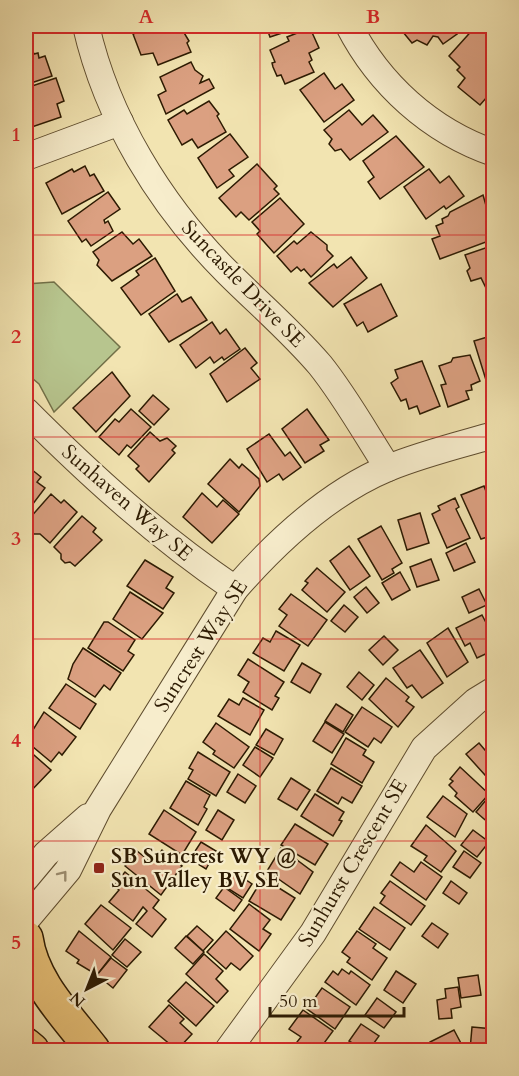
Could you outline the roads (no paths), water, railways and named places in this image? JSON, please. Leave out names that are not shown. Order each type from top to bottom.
[{"type":"main road","points":[[26,938],[32,965],[40,981],[93,1050]]},
{"type":"main road","points":[[26,995],[87,1050]]},
{"type":"main road","points":[[26,1045],[32,1050]]},
{"type":"street","name":"Suncastle Drive SE","points":[[86,26],[96,62],[120,122],[152,179],[178,217],[221,266],[274,314],[321,367],[388,468]]},
{"type":"street","points":[[349,26],[369,60],[400,96],[438,126],[494,153]]},
{"type":"street","points":[[26,157],[120,122]]},
{"type":"street","name":"Sunhaven Way SE","points":[[26,411],[93,478],[138,517],[183,554],[235,590]]},
{"type":"street","name":"Suncrest Way SE","points":[[26,920],[68,870],[98,809],[235,590],[272,549],[338,496],[388,468],[494,435]]},
{"type":"street","name":"Sunhurst Crescent SE","points":[[228,1050],[313,933],[359,860],[424,748],[476,701],[494,690]]},
{"type":"street","name":"Suncrest Way SE","points":[[26,878],[46,854],[98,809]]},
{"type":"place","name":"SB Suncrest WY @ Sun Valley BV SE","points":[[99,868]]}]
